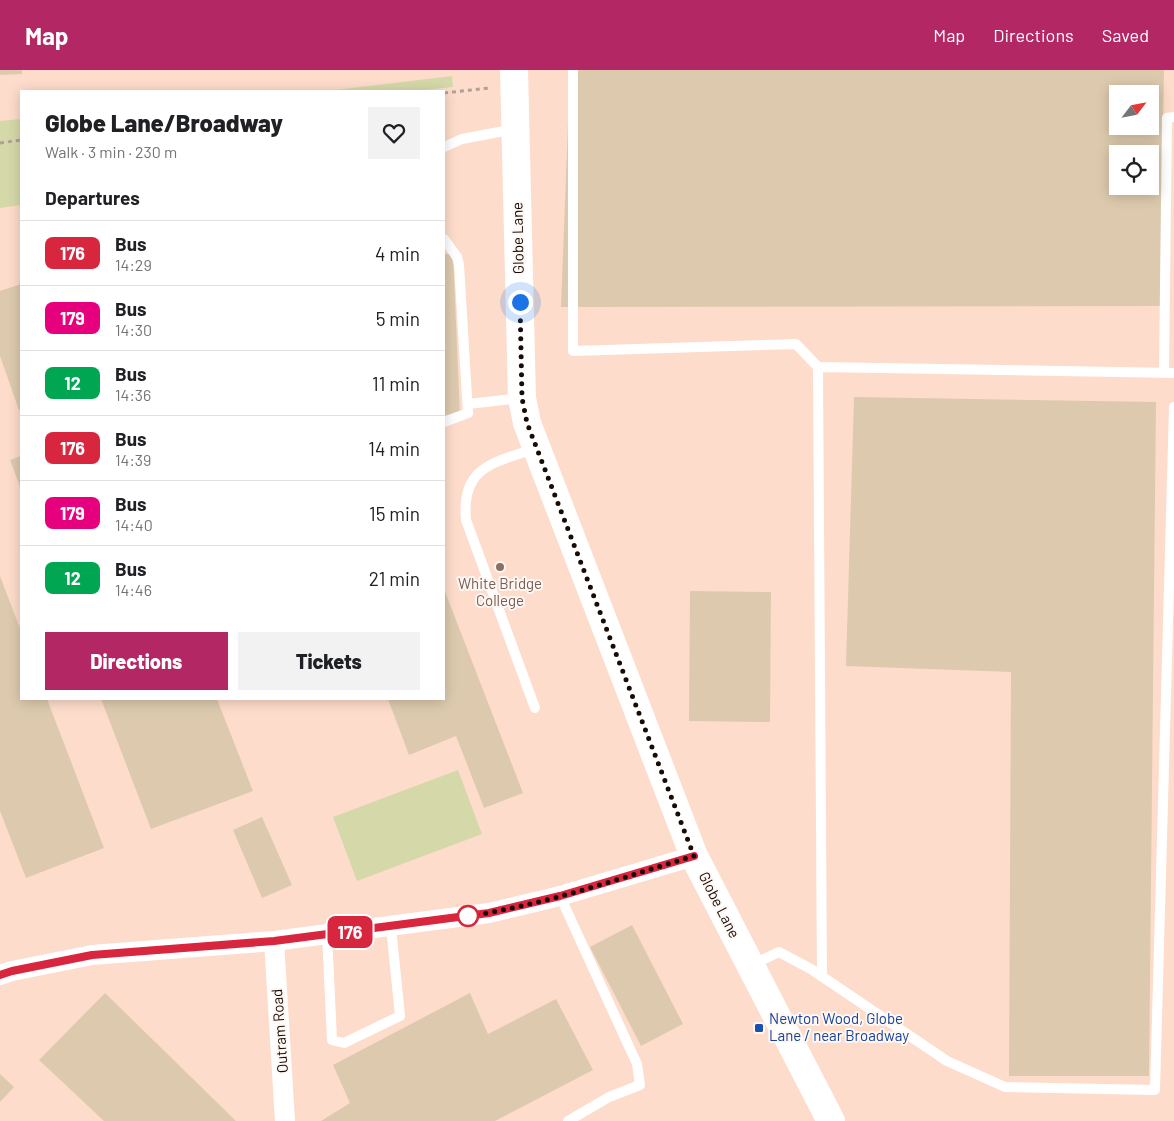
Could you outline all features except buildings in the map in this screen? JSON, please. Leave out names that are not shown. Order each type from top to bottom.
[{"type":"street","name":"Globe Lane","points":[[514,77],[522,398],[527,423],[694,856],[831,1121]]},
{"type":"street","points":[[0,975],[92,955],[274,941],[489,913],[560,896],[694,856]]},
{"type":"street","name":"Outram Road","points":[[274,941],[285,1121]]},
{"type":"lane","points":[[573,70],[573,351],[796,344],[818,367],[822,977]]},
{"type":"lane","points":[[818,367],[1169,373],[1167,118],[1174,117]]},
{"type":"lane","points":[[445,148],[462,139],[516,129]]},
{"type":"lane","points":[[445,240],[457,257],[459,265],[468,404],[468,413],[445,422]]},
{"type":"lane","points":[[468,404],[522,398]]},
{"type":"lane","points":[[750,966],[779,952],[822,977],[947,1061],[1005,1087],[1156,1090],[1174,407]]},
{"type":"lane","points":[[535,708],[466,520],[464,503],[468,489],[475,476],[486,466],[536,448]]},
{"type":"lane","points":[[560,896],[637,1064],[640,1085],[609,1097],[568,1121]]},
{"type":"lane","points":[[327,934],[332,1040],[344,1043],[400,1016],[391,927]]},
{"type":"path","points":[[445,93],[514,77]]},
{"type":"path","points":[[0,143],[20,140]]},
{"type":"shaded area","points":[[0,70],[1174,70],[1174,1121],[0,1121]]},
{"type":"green space","points":[[452,76],[453,87],[423,90],[335,90]]},
{"type":"green space","points":[[20,119],[20,205],[0,208],[0,121]]},
{"type":"green space","points":[[458,770],[482,834],[357,881],[333,817]]},
{"type":"bus line","name":"176","points":[[0,975],[92,955],[274,941],[489,913],[560,896],[694,856]]},
{"type":"place","name":"White Bridge College","points":[[500,567]]},
{"type":"place","name":"Newton Wood, Globe Lane / near Broadway","points":[[759,1028]]},
{"type":"route","points":[[468,916],[489,913],[560,896],[694,856],[527,423],[522,398],[520,302]]}]
